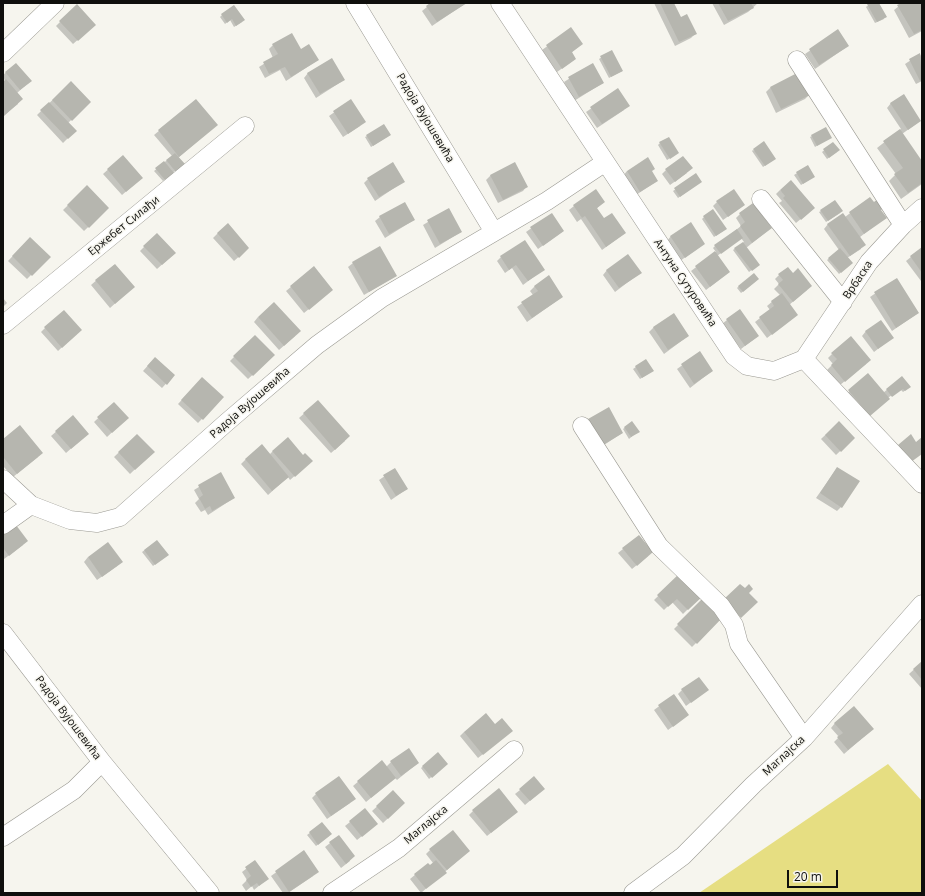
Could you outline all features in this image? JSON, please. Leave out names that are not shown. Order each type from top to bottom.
[{"type":"street","points":[[3,53],[55,3]]},
{"type":"street","name":"Радоја Вујошевића","points":[[355,3],[494,232]]},
{"type":"street","name":"Антуна Сутуровића","points":[[500,3],[604,163],[734,356],[747,366],[774,371],[804,359]]},
{"type":"street","points":[[797,60],[903,225]]},
{"type":"street","name":"Ержебет Силађи","points":[[3,325],[245,126]]},
{"type":"street","name":"Радоја Вујошевића","points":[[31,505],[70,520],[97,523],[120,517],[227,422],[317,346],[382,298],[494,232],[604,163]]},
{"type":"street","points":[[761,198],[843,302]]},
{"type":"street","name":"Врбаска","points":[[804,359],[869,262],[903,225],[922,208]]},
{"type":"street","points":[[804,359],[922,484]]},
{"type":"street","points":[[582,426],[659,546],[721,606],[734,624],[739,644],[804,738]]},
{"type":"street","points":[[3,479],[31,505],[3,525]]},
{"type":"street","name":"Маглајска","points":[[633,893],[683,856],[753,785],[804,738],[922,604]]},
{"type":"street","name":"Радоја Вујошевића","points":[[3,633],[102,762],[74,790],[3,837]]},
{"type":"street","name":"Маглајска","points":[[332,893],[399,848],[514,750]]},
{"type":"street","points":[[102,762],[210,893]]},
{"type":"shaded area","points":[[888,764],[922,801],[922,893],[699,893]]},
{"type":"building","points":[[430,3],[467,3],[437,22],[426,6]]},
{"type":"building","points":[[660,3],[674,3],[681,17],[687,14],[697,34],[679,42]]},
{"type":"building","points":[[718,3],[751,3],[754,8],[728,21]]},
{"type":"building","points":[[879,3],[887,17],[877,22],[867,4]]},
{"type":"building","points":[[901,3],[922,3],[922,30],[914,34],[897,5]]},
{"type":"building","points":[[77,4],[96,25],[78,41],[59,21]]},
{"type":"building","points":[[234,5],[245,20],[236,26],[232,19],[227,23],[221,14]]},
{"type":"building","points":[[571,27],[583,44],[572,52],[576,59],[562,69],[546,45]]},
{"type":"building","points":[[838,29],[849,46],[819,65],[809,49]]},
{"type":"building","points":[[292,33],[301,49],[309,44],[319,60],[291,77],[285,67],[269,74],[263,62],[278,54],[272,44]]},
{"type":"building","points":[[612,50],[623,71],[611,77],[600,56]]},
{"type":"building","points":[[920,53],[922,80],[920,81],[909,59]]},
{"type":"building","points":[[332,58],[345,80],[320,94],[307,73]]},
{"type":"building","points":[[16,63],[32,81],[20,90],[5,72]]},
{"type":"building","points":[[593,63],[604,83],[579,97],[568,77]]},
{"type":"building","points":[[799,72],[810,95],[781,109],[770,87]]},
{"type":"building","points":[[6,79],[23,99],[4,116],[3,82]]},
{"type":"building","points":[[71,81],[91,102],[72,121],[52,100]]},
{"type":"building","points":[[618,88],[630,106],[602,124],[590,107]]},
{"type":"building","points":[[904,94],[921,121],[908,130],[890,103]]},
{"type":"building","points":[[196,99],[218,125],[179,157],[158,130]]},
{"type":"building","points":[[351,99],[366,122],[348,134],[333,111]]},
{"type":"building","points":[[49,102],[77,131],[68,139],[40,110]]},
{"type":"building","points":[[384,124],[391,135],[373,146],[366,135]]},
{"type":"building","points":[[826,127],[832,138],[817,146],[811,135]]},
{"type":"building","points":[[900,129],[922,161],[922,183],[908,193],[894,174],[903,168],[883,141]]},
{"type":"building","points":[[669,137],[679,153],[670,159],[659,142]]},
{"type":"building","points":[[764,141],[776,159],[765,166],[753,149]]},
{"type":"building","points":[[833,142],[840,150],[829,158],[823,149]]},
{"type":"building","points":[[175,153],[185,164],[176,172],[166,160]]},
{"type":"building","points":[[123,155],[143,178],[126,192],[107,169]]},
{"type":"building","points":[[683,156],[693,168],[675,182],[665,169]]},
{"type":"building","points":[[648,157],[655,169],[652,171],[658,181],[640,192],[627,171]]},
{"type":"building","points":[[164,161],[174,173],[165,180],[155,168]]},
{"type":"building","points":[[393,162],[405,182],[379,197],[367,178]]},
{"type":"building","points":[[515,162],[528,187],[503,200],[490,175]]},
{"type":"building","points":[[808,165],[815,177],[803,184],[796,172]]},
{"type":"building","points":[[696,173],[702,182],[680,197],[674,188]]},
{"type":"building","points":[[791,180],[815,208],[801,220],[783,198],[785,196],[780,190]]},
{"type":"building","points":[[87,185],[109,208],[89,228],[67,205]]},
{"type":"building","points":[[596,189],[605,202],[597,208],[604,218],[612,213],[626,233],[606,247],[585,216],[582,218],[573,205]]},
{"type":"building","points":[[734,189],[745,205],[728,217],[716,201]]},
{"type":"building","points":[[870,197],[874,202],[879,198],[885,207],[881,210],[887,218],[864,234],[849,212]]},
{"type":"building","points":[[835,200],[843,211],[828,221],[820,210]]},
{"type":"building","points":[[405,202],[415,220],[389,234],[379,216]]},
{"type":"building","points":[[753,203],[772,228],[752,243],[740,226],[745,222],[739,213]]},
{"type":"building","points":[[449,208],[462,232],[440,244],[427,220]]},
{"type":"building","points":[[713,209],[727,229],[716,236],[703,216]]},
{"type":"building","points":[[552,213],[564,231],[543,246],[530,227]]},
{"type":"building","points":[[843,213],[866,245],[850,256],[827,224]]},
{"type":"building","points":[[691,222],[705,244],[685,258],[670,236]]},
{"type":"building","points":[[228,223],[249,248],[239,258],[217,233]]},
{"type":"building","points":[[737,229],[743,238],[721,254],[714,245]]},
{"type":"building","points":[[157,233],[176,253],[162,265],[143,246]]},
{"type":"building","points":[[30,237],[51,257],[32,276],[12,256]]},
{"type":"building","points":[[525,240],[545,270],[528,281],[516,265],[509,270],[500,256]]},
{"type":"building","points":[[743,242],[760,265],[752,271],[734,248]]},
{"type":"building","points":[[380,246],[397,276],[369,292],[352,262]]},
{"type":"building","points":[[922,247],[922,273],[910,256]]},
{"type":"building","points":[[840,248],[853,263],[841,273],[828,258]]},
{"type":"building","points":[[715,251],[730,272],[710,287],[695,266]]},
{"type":"building","points":[[628,254],[642,273],[619,288],[606,270]]},
{"type":"building","points":[[115,264],[135,287],[115,304],[95,280]]},
{"type":"building","points":[[314,266],[333,290],[309,310],[290,286]]},
{"type":"building","points":[[788,267],[793,273],[798,268],[812,286],[793,302],[778,284],[783,280],[778,274]]},
{"type":"building","points":[[754,273],[759,279],[743,292],[738,286]]},
{"type":"building","points":[[549,275],[563,297],[532,318],[521,302],[538,291],[534,286]]},
{"type":"building","points":[[897,278],[919,313],[896,328],[874,292]]},
{"type":"building","points":[[782,293],[798,315],[772,335],[759,317],[774,306],[771,301]]},
{"type":"building","points":[[274,302],[301,331],[284,346],[258,317]]},
{"type":"building","points":[[740,309],[759,336],[745,346],[726,319]]},
{"type":"building","points":[[64,310],[82,330],[62,348],[44,327]]},
{"type":"building","points":[[674,313],[689,336],[668,350],[653,327]]},
{"type":"building","points":[[881,320],[894,338],[878,349],[865,331]]},
{"type":"building","points":[[255,335],[275,355],[253,376],[233,356]]},
{"type":"building","points":[[851,336],[871,360],[845,382],[831,365],[837,359],[831,353]]},
{"type":"building","points":[[700,351],[713,371],[694,384],[681,364]]},
{"type":"building","points":[[155,357],[175,375],[167,385],[147,366]]},
{"type":"building","points":[[646,359],[654,371],[642,378],[635,366]]},
{"type":"building","points":[[868,373],[890,399],[870,416],[848,390]]},
{"type":"building","points":[[902,376],[911,387],[905,391],[903,389],[892,397],[886,389]]},
{"type":"building","points":[[202,377],[224,397],[203,420],[181,400]]},
{"type":"building","points":[[318,400],[350,436],[335,450],[303,413]]},
{"type":"building","points":[[114,402],[129,418],[112,433],[97,417]]},
{"type":"building","points":[[609,407],[623,433],[603,445],[588,419]]},
{"type":"building","points":[[73,415],[89,434],[71,449],[55,431]]},
{"type":"building","points":[[632,421],[640,432],[631,437],[624,427]]},
{"type":"building","points":[[839,421],[855,438],[841,452],[825,435]]},
{"type":"building","points":[[20,425],[43,453],[17,474],[3,457],[3,439]]},
{"type":"building","points":[[137,434],[155,452],[135,470],[118,452]]},
{"type":"building","points":[[911,434],[916,442],[922,437],[922,454],[911,462],[898,445]]},
{"type":"building","points":[[288,437],[303,455],[305,453],[313,461],[295,477],[272,451]]},
{"type":"building","points":[[262,444],[289,477],[272,491],[245,459]]},
{"type":"building","points":[[837,467],[860,481],[842,508],[820,493]]},
{"type":"building","points":[[395,468],[408,489],[396,496],[383,475]]},
{"type":"building","points":[[221,472],[235,498],[212,511],[210,506],[205,509],[199,498],[203,495],[198,485]]},
{"type":"building","points":[[16,525],[28,541],[9,556],[3,548],[3,535]]},
{"type":"building","points":[[639,535],[653,552],[637,566],[622,548]]},
{"type":"building","points":[[157,540],[169,555],[155,565],[144,550]]},
{"type":"building","points":[[108,542],[123,562],[102,577],[88,557]]},
{"type":"building","points":[[681,572],[703,596],[688,610],[677,599],[668,607],[657,595]]},
{"type":"building","points":[[740,584],[745,588],[749,584],[753,589],[749,593],[758,602],[741,618],[724,599]]},
{"type":"building","points":[[704,597],[723,617],[697,644],[677,624]]},
{"type":"building","points":[[922,661],[922,680],[913,669]]},
{"type":"building","points":[[699,677],[709,690],[691,703],[681,689]]},
{"type":"building","points":[[674,694],[689,715],[673,727],[658,705]]},
{"type":"building","points":[[854,706],[874,729],[848,750],[837,737],[843,733],[834,723]]},
{"type":"building","points":[[486,713],[495,724],[502,718],[513,731],[483,755],[464,732]]},
{"type":"building","points":[[409,748],[419,763],[401,776],[390,761]]},
{"type":"building","points":[[438,752],[448,764],[432,778],[422,766]]},
{"type":"building","points":[[382,760],[396,778],[371,798],[357,781]]},
{"type":"building","points":[[339,776],[356,799],[331,816],[315,793]]},
{"type":"building","points":[[534,776],[545,789],[530,801],[519,789]]},
{"type":"building","points":[[499,788],[518,812],[491,833],[472,810]]},
{"type":"building","points":[[393,790],[405,803],[388,819],[376,806]]},
{"type":"building","points":[[365,808],[378,824],[362,837],[349,821]]},
{"type":"building","points":[[322,822],[332,834],[318,845],[309,832]]},
{"type":"building","points":[[453,830],[470,851],[447,870],[429,849]]},
{"type":"building","points":[[339,835],[355,856],[346,864],[329,842]]},
{"type":"building","points":[[304,850],[319,872],[289,892],[275,871]]},
{"type":"building","points":[[255,860],[269,879],[259,886],[257,883],[251,887],[246,880],[251,876],[245,867]]},
{"type":"building","points":[[436,860],[447,873],[426,889],[414,874],[428,863],[430,865]]}]
